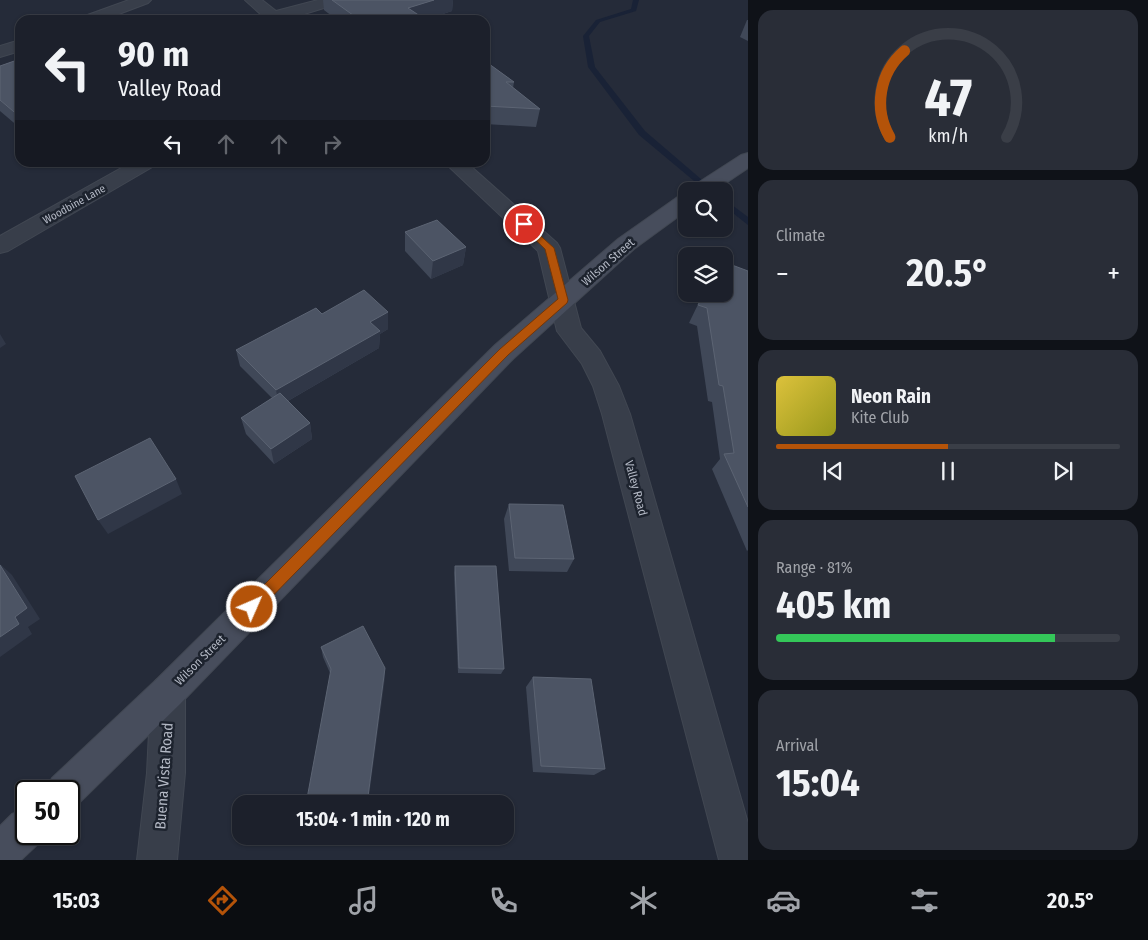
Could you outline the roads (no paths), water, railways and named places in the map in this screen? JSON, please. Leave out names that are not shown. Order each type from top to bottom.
[{"type":"main road","name":"Wilson Street","points":[[713,182],[748,159]]},
{"type":"main road","name":"Wilson Street","points":[[76,780],[168,692],[504,352],[626,244],[678,207]]},
{"type":"main road","points":[[0,853],[15,839]]},
{"type":"street","points":[[102,15],[143,0]]},
{"type":"street","points":[[252,0],[271,15]]},
{"type":"street","points":[[288,15],[335,0]]},
{"type":"street","points":[[0,52],[15,47]]},
{"type":"street","name":"Woodbine Lane","points":[[0,246],[138,167]]},
{"type":"street","name":"Valley Road","points":[[460,167],[549,248],[569,331],[591,358],[606,386],[616,414],[738,860]]},
{"type":"street","name":"Buena Vista Road","points":[[158,860],[166,774],[168,692]]},
{"type":"waterway","points":[[636,0],[634,10],[598,21],[586,36],[592,67],[642,133],[700,182]]},
{"type":"waterway","points":[[733,210],[748,222]]}]
